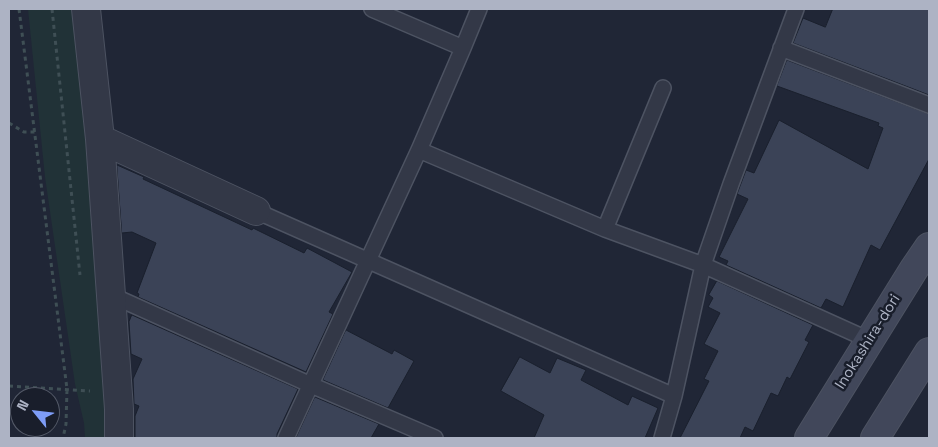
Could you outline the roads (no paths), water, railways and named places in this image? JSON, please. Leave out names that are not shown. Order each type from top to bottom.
[{"type":"main road","name":"Inokashira-dori","points":[[809,438],[929,247]]},
{"type":"main road","points":[[875,438],[929,352]]},
{"type":"street","points":[[86,9],[100,139],[119,408],[119,438]]},
{"type":"street","points":[[100,139],[256,211]]},
{"type":"lane","points":[[372,9],[463,48]]},
{"type":"lane","points":[[286,438],[419,150],[479,9]]},
{"type":"lane","points":[[662,438],[674,396],[704,265],[731,184],[796,9]]},
{"type":"lane","points":[[781,48],[929,105]]},
{"type":"lane","points":[[605,229],[663,88]]},
{"type":"lane","points":[[419,150],[605,229],[704,265],[869,340]]},
{"type":"lane","points":[[256,211],[674,396]]},
{"type":"lane","points":[[111,296],[435,438]]}]
